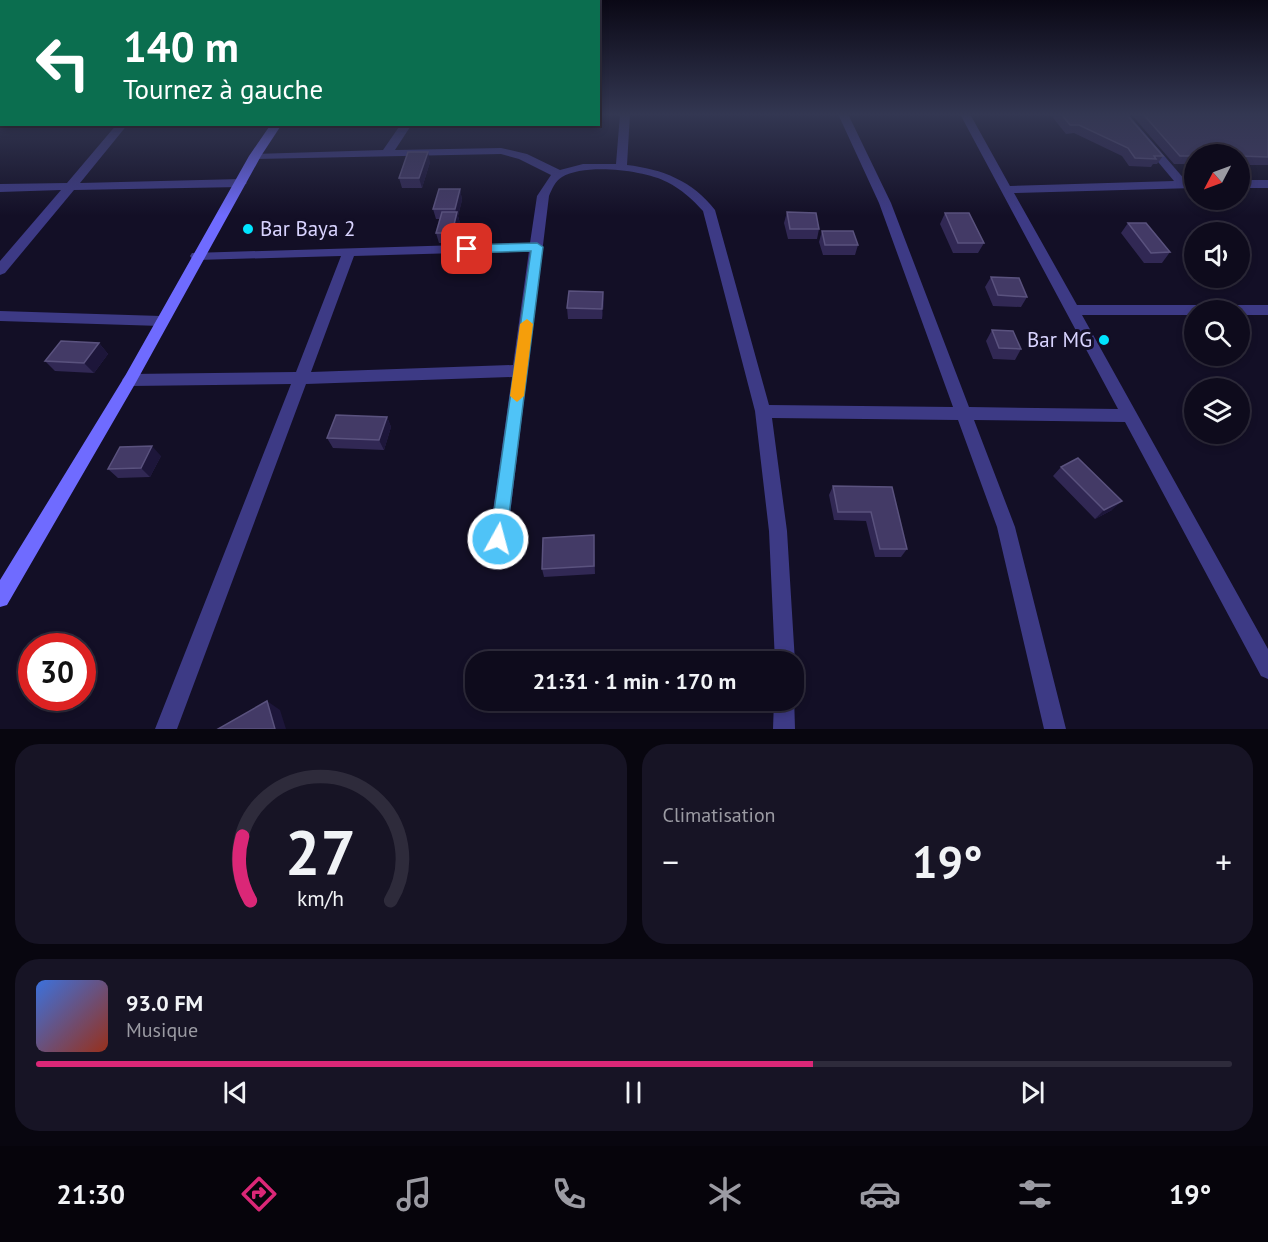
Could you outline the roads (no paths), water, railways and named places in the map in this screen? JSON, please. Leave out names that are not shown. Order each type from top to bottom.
[{"type":"street","points":[[0,270],[103,148]]},
{"type":"street","points":[[0,598],[129,380],[197,256],[260,148]]},
{"type":"street","points":[[387,153],[390,148]]},
{"type":"street","points":[[621,167],[622,148]]},
{"type":"street","points":[[859,148],[885,203],[1006,526],[1055,729]]},
{"type":"street","points":[[983,148],[1268,669]]},
{"type":"street","points":[[1155,148],[1184,180]]},
{"type":"street","points":[[255,156],[501,151],[523,156],[559,174],[621,167],[648,171],[686,188],[709,210],[763,411],[778,531],[784,651]]},
{"type":"street","points":[[498,539],[543,196],[548,185],[559,174]]},
{"type":"street","points":[[0,188],[241,183]]},
{"type":"street","points":[[1006,190],[1184,184]]},
{"type":"street","points":[[1250,184],[1268,184]]},
{"type":"street","points":[[197,256],[537,247]]},
{"type":"street","points":[[166,729],[349,253]]},
{"type":"street","points":[[1072,310],[1268,310]]},
{"type":"street","points":[[0,316],[161,321]]},
{"type":"street","points":[[129,380],[300,378],[520,371]]},
{"type":"street","points":[[763,411],[1130,416]]},
{"type":"street","points":[[784,729],[785,711]]},
{"type":"place","name":"Bar Baya 2","points":[[248,229]]},
{"type":"place","name":"Bar MG","points":[[1104,340]]}]
